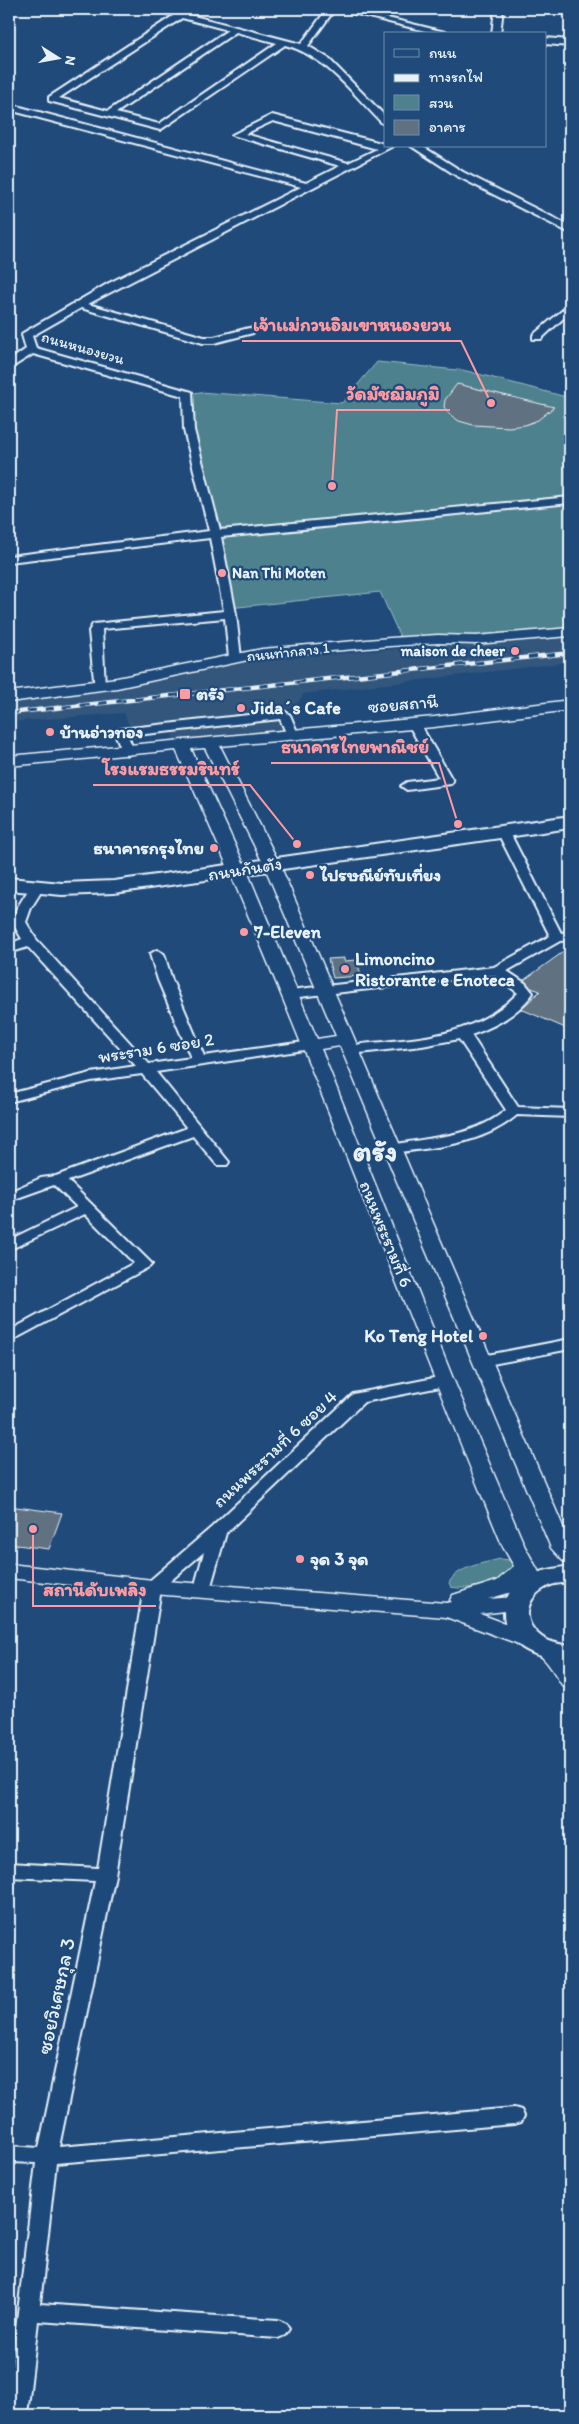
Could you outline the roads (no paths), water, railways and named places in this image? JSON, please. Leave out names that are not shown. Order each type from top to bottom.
[{"type":"main road","name":"ถนนกันตัง","points":[[9,884],[37,887],[114,887],[239,871],[570,822]]},
{"type":"main road","points":[[570,1574],[550,1576],[529,1575],[515,1604],[514,1618],[520,1630],[538,1645],[570,1654]]},
{"type":"street","points":[[158,9],[303,47],[325,60],[384,119]]},
{"type":"street","points":[[303,47],[313,36],[331,9]]},
{"type":"street","points":[[341,9],[440,32]]},
{"type":"street","points":[[496,32],[499,9]]},
{"type":"street","points":[[180,15],[52,99],[160,127],[284,42]]},
{"type":"street","points":[[110,114],[235,29]]},
{"type":"street","points":[[546,41],[570,42]]},
{"type":"street","points":[[9,107],[306,186]]},
{"type":"street","points":[[350,166],[237,135],[272,118],[384,146]]},
{"type":"street","name":"ถนนหนองยวน","points":[[235,658],[230,614],[215,534],[190,430],[188,394],[31,350],[27,335],[79,304],[303,190],[306,186],[385,148]]},
{"type":"street","points":[[419,148],[460,174],[570,230]]},
{"type":"street","points":[[79,304],[203,340],[214,340],[249,331]]},
{"type":"street","points":[[537,337],[570,307]]},
{"type":"street","points":[[9,366],[31,350]]},
{"type":"street","points":[[9,559],[215,534],[570,500]]},
{"type":"street","points":[[99,686],[95,631],[97,626],[230,614]]},
{"type":"street","name":"ถนนท่ากลาง 1","points":[[9,697],[99,686],[262,653],[438,639],[476,640],[570,632]]},
{"type":"street","name":"ซอยสถานี","points":[[9,761],[414,724],[570,704]]},
{"type":"street","points":[[128,751],[121,732],[284,715],[292,734]]},
{"type":"street","points":[[407,786],[447,781],[414,724]]},
{"type":"street","points":[[210,742],[272,865],[562,1548],[570,1556]]},
{"type":"street","name":"ถนนพระรามที่ 6","points":[[182,746],[239,871],[444,1381],[529,1575]]},
{"type":"street","points":[[290,994],[497,971],[564,936],[503,831]]},
{"type":"street","points":[[37,887],[24,908],[19,922],[30,941],[145,1068],[222,1162]]},
{"type":"street","points":[[9,949],[30,941]]},
{"type":"street","points":[[157,954],[164,980],[199,1060]]},
{"type":"street","points":[[310,1045],[349,1045],[464,1035],[511,1011],[526,993],[520,986],[497,971]]},
{"type":"street","points":[[464,1035],[514,1111]]},
{"type":"street","name":"พระราม 6 ซอย 2","points":[[9,1098],[91,1077],[310,1045]]},
{"type":"street","points":[[393,1149],[481,1134],[502,1123],[514,1111],[570,1113]]},
{"type":"street","points":[[9,1197],[46,1181],[58,1180],[196,1130]]},
{"type":"street","points":[[9,1337],[144,1264],[58,1180]]},
{"type":"street","points":[[9,1246],[86,1208]]},
{"type":"street","points":[[482,1361],[570,1344]]},
{"type":"street","name":"ถนนพระรามที่ 6 ซอย 4","points":[[153,1587],[218,1531],[359,1398],[444,1381]]},
{"type":"street","points":[[202,1592],[218,1531]]},
{"type":"street","points":[[9,1571],[202,1592],[446,1610],[515,1604]]},
{"type":"street","points":[[446,1610],[463,1598],[495,1592],[519,1578],[529,1575]]},
{"type":"street","name":"ซอยวิเศษกุล 3","points":[[16,2415],[30,2312],[47,2156],[106,1875],[153,1587]]},
{"type":"street","points":[[446,1610],[538,1645],[564,1667],[570,1680]]},
{"type":"street","points":[[9,1870],[106,1875]]},
{"type":"street","points":[[9,2154],[47,2156],[514,2116]]},
{"type":"street","points":[[30,2312],[278,2329]]},
{"type":"railway","points":[[9,713],[570,653]]},
{"type":"place","name":"เจ้าเเม่กวนอิมเขาหนองยวน","points":[[491,403]]},
{"type":"place","name":"วัดมัชฌิมภูมิ","points":[[332,486]]},
{"type":"place","name":"Nan Thi Moten","points":[[222,573]]},
{"type":"place","name":"maison de cheer","points":[[515,651]]},
{"type":"place","name":"ตรัง","points":[[185,694]]},
{"type":"place","name":"Jida´s Cafe","points":[[241,708]]},
{"type":"place","name":"บ้านอ่าวทอง","points":[[50,732]]},
{"type":"place","name":"ธนาคารไทยพาณิชย์","points":[[458,824]]},
{"type":"place","name":"โรงแรมธรรมรินทร์","points":[[297,844]]},
{"type":"place","name":"ธนาคารกรุงไทย","points":[[214,848]]},
{"type":"place","name":"ไปรษณีย์ทับเที่ยง","points":[[310,875]]},
{"type":"place","name":"7-Eleven","points":[[244,932]]},
{"type":"place","name":"Limoncino Ristorante e Enoteca","points":[[345,969]]},
{"type":"place","name":"Ko Teng Hotel","points":[[483,1336]]},
{"type":"place","name":"สถานีดับเพลิง","points":[[33,1529]]},
{"type":"place","name":"จุด 3 จุด","points":[[300,1559]]},
{"type":"district","name":"ตรัง","points":[[375,1151]]}]
